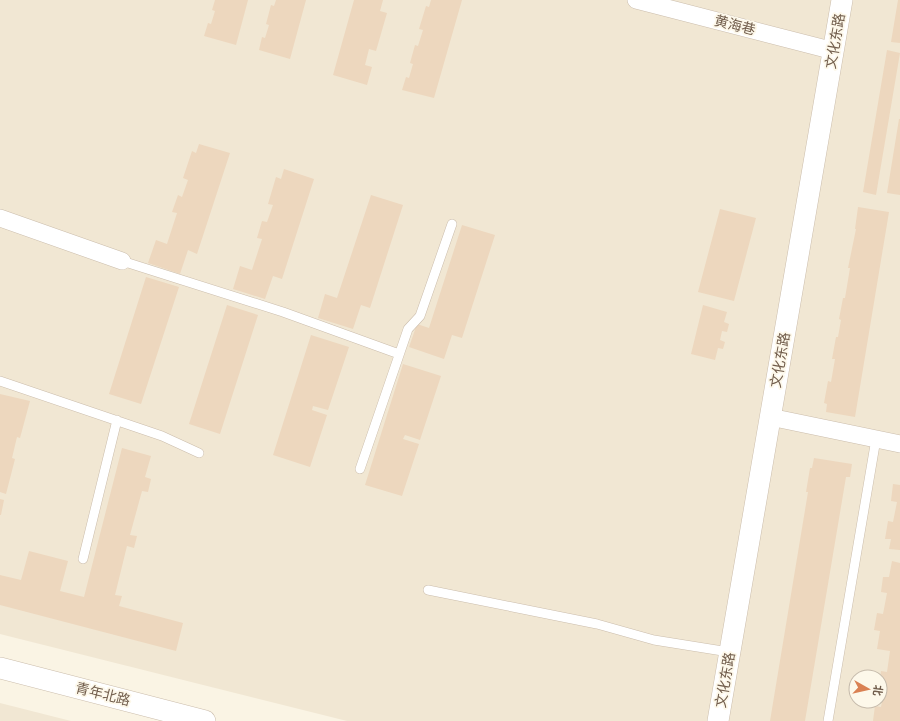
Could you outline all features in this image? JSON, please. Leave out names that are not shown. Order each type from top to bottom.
[{"type":"street","name":"黄海巷","points":[[636,0],[834,51]]},
{"type":"street","name":"文化东路","points":[[718,721],[842,0]]},
{"type":"street","points":[[0,218],[122,261]]},
{"type":"street","points":[[770,417],[900,444]]},
{"type":"street","name":"青年北路","points":[[0,668],[205,721]]},
{"type":"lane","points":[[360,469],[408,329],[420,316],[452,224]]},
{"type":"lane","points":[[122,261],[283,312],[399,354]]},
{"type":"lane","points":[[0,381],[162,436],[199,453]]},
{"type":"lane","points":[[83,559],[117,420]]},
{"type":"lane","points":[[828,721],[876,439]]},
{"type":"lane","points":[[428,590],[597,624],[654,640],[729,652]]},
{"type":"shaded area","points":[[0,0],[900,0],[900,721],[347,721],[0,634]]},
{"type":"shaded area","points":[[0,703],[71,721],[0,721]]},
{"type":"building","points":[[215,0],[248,0],[236,45],[204,36],[208,23],[211,24],[215,11],[212,10]]},
{"type":"building","points":[[276,0],[306,0],[290,59],[259,50],[262,37],[265,38],[269,25],[266,24],[271,5],[274,6]]},
{"type":"building","points":[[354,0],[383,0],[380,11],[387,13],[376,51],[369,49],[365,65],[372,67],[367,85],[333,75]]},
{"type":"building","points":[[431,0],[462,0],[434,98],[402,90],[406,77],[409,78],[413,64],[410,63],[415,45],[418,46],[423,30],[419,29],[426,6],[429,7]]},
{"type":"building","points":[[898,0],[900,0],[900,43],[891,42]]},
{"type":"building","points":[[887,50],[900,53],[876,195],[863,192]]},
{"type":"building","points":[[900,119],[900,195],[887,193]]},
{"type":"building","points":[[199,144],[230,153],[197,254],[188,250],[180,274],[148,263],[156,240],[167,244],[177,213],[172,212],[178,195],[182,197],[188,180],[183,178],[192,151],[196,153]]},
{"type":"building","points":[[284,169],[314,179],[282,279],[273,276],[265,299],[233,289],[240,266],[252,270],[262,239],[257,238],[262,221],[267,222],[273,205],[268,204],[276,177],[281,179]]},
{"type":"building","points":[[371,195],[403,205],[370,308],[361,305],[353,329],[318,318],[325,294],[337,298]]},
{"type":"building","points":[[858,207],[889,212],[855,417],[826,412],[827,404],[824,403],[828,381],[831,382],[835,359],[832,359],[836,337],[838,337],[841,320],[839,319],[843,298],[845,298],[850,268],[848,268],[856,229]]},
{"type":"building","points":[[720,209],[756,218],[734,301],[698,292]]},
{"type":"building","points":[[462,225],[495,235],[462,338],[452,335],[444,359],[409,347],[417,324],[429,328]]},
{"type":"building","points":[[146,277],[179,287],[141,404],[109,394]]},
{"type":"building","points":[[227,305],[258,315],[220,434],[189,424]]},
{"type":"building","points":[[703,305],[727,312],[724,322],[729,324],[727,332],[722,331],[720,340],[725,342],[723,349],[718,348],[715,360],[691,354]]},
{"type":"building","points":[[311,335],[349,347],[328,410],[313,406],[312,410],[327,415],[310,467],[273,455]]},
{"type":"building","points":[[403,364],[441,376],[420,440],[405,435],[403,439],[419,444],[402,496],[365,485]]},
{"type":"building","points":[[0,394],[30,401],[20,438],[17,437],[12,458],[15,459],[6,494],[0,492]]},
{"type":"building","points":[[122,448],[151,456],[145,477],[151,479],[148,492],[142,491],[130,535],[137,536],[134,548],[127,546],[115,595],[122,596],[119,606],[183,623],[176,651],[0,605],[0,575],[21,580],[29,551],[68,561],[60,591],[84,597]]},
{"type":"building","points":[[814,458],[852,464],[850,477],[846,477],[805,721],[770,721],[808,492],[806,492],[810,468],[812,468]]},
{"type":"building","points":[[893,484],[900,485],[900,550],[889,549],[891,539],[885,539],[888,521],[893,522],[897,502],[891,501]]},
{"type":"building","points":[[0,499],[4,500],[1,515],[0,515]]},
{"type":"building","points":[[892,561],[900,563],[900,721],[873,721],[875,709],[888,709],[887,669],[890,651],[877,649],[880,631],[874,630],[877,613],[883,614],[887,593],[881,592],[883,577],[889,577]]}]
